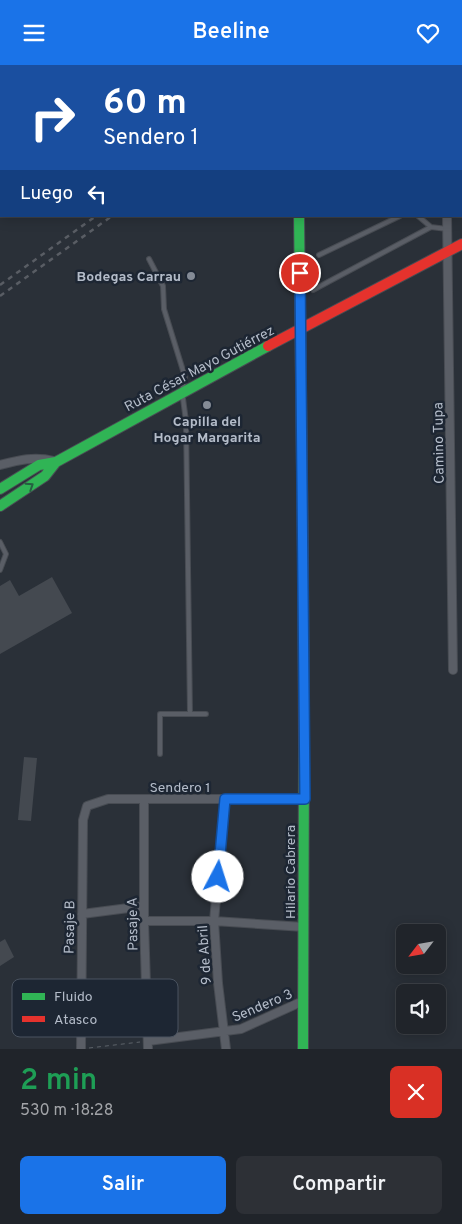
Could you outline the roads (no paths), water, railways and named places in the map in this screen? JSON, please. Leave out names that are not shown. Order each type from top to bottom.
[{"type":"street","name":"Hilario Cabrera","points":[[299,217],[305,799],[303,1049]]},
{"type":"street","name":"Camino Tupa","points":[[447,217],[453,670]]},
{"type":"street","name":"Ruta César Mayo Gutiérrez","points":[[0,489],[39,465],[56,462],[182,391],[462,244]]},
{"type":"street","points":[[0,465],[29,458],[40,458],[56,462]]},
{"type":"street","name":"Ruta César Mayo Gutiérrez","points":[[0,506],[45,476],[56,462]]},
{"type":"street","name":"Sendero 1","points":[[87,807],[108,799],[305,799]]},
{"type":"street","name":"Pasaje A","points":[[144,799],[146,979]]},
{"type":"street","name":"9 de Abril","points":[[225,799],[214,921],[218,983],[226,1049]]},
{"type":"street","name":"Pasaje B","points":[[82,979],[83,820],[87,807]]},
{"type":"street","points":[[82,914],[144,906]]},
{"type":"street","points":[[144,921],[214,921],[304,927]]},
{"type":"street","name":"Sendero 3","points":[[148,1045],[240,1029],[303,1001]]},
{"type":"lane","points":[[319,255],[398,217]]},
{"type":"lane","points":[[419,217],[431,227],[447,229]]},
{"type":"lane","points":[[313,290],[431,227]]},
{"type":"lane","points":[[148,259],[163,286],[164,309],[184,377],[182,391],[186,421],[190,714]]},
{"type":"lane","points":[[0,542],[6,554],[0,570]]},
{"type":"lane","points":[[160,754],[160,715],[206,713]]},
{"type":"railway","points":[[0,285],[95,217]]},
{"type":"railway","points":[[0,296],[111,217]]},
{"type":"place","name":"Bodegas Carrau","points":[[191,276]]},
{"type":"place","name":"Capilla del Hogar Margarita","points":[[207,405]]}]
